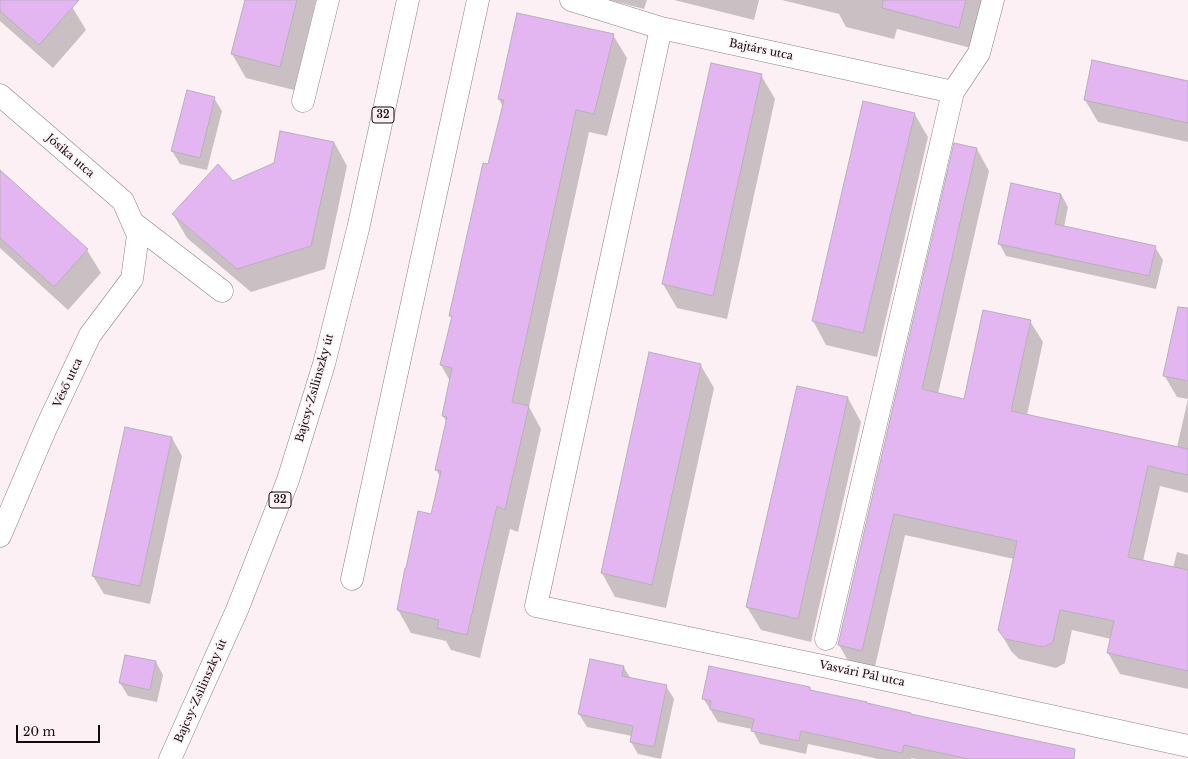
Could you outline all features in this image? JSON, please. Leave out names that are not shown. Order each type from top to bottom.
[{"type":"street","points":[[304,102],[328,0]]},
{"type":"street","name":"Bajcsy-Zsilinszky út","points":[[170,759],[237,610],[288,480],[324,364],[358,229],[408,0]]},
{"type":"street","points":[[352,579],[478,0]]},
{"type":"street","name":"Bajtárs utca","points":[[571,0],[661,28],[953,92]]},
{"type":"street","points":[[826,640],[953,92],[979,53],[993,0]]},
{"type":"street","name":"Vasvári Pál utca","points":[[661,28],[536,606],[818,665],[1188,746]]},
{"type":"street","name":"Jósika utca","points":[[0,96],[123,201],[135,228],[222,291]]},
{"type":"street","name":"Véső utca","points":[[0,536],[46,428],[90,335],[132,279],[135,228]]},
{"type":"building","points":[[0,0],[79,0],[39,45],[0,11]]},
{"type":"building","points":[[245,0],[297,0],[280,67],[231,54]]},
{"type":"building","points":[[883,0],[966,0],[959,28],[882,8]]},
{"type":"building","points":[[517,13],[614,34],[594,114],[576,110],[512,402],[529,406],[505,510],[497,506],[467,635],[437,628],[439,620],[397,610],[418,511],[431,514],[441,471],[435,470],[447,417],[442,416],[452,368],[440,365],[452,316],[449,316],[483,163],[488,164],[504,100],[498,99]]},
{"type":"building","points":[[1092,60],[1188,81],[1188,123],[1084,100]]},
{"type":"building","points":[[711,63],[762,74],[713,296],[662,284]]},
{"type":"building","points":[[187,90],[215,97],[200,158],[171,151]]},
{"type":"building","points":[[863,101],[915,113],[863,333],[812,321]]},
{"type":"building","points":[[280,131],[334,142],[311,246],[237,269],[172,214],[218,164],[233,181],[274,163]]},
{"type":"building","points":[[954,143],[977,148],[922,389],[964,399],[983,310],[1031,320],[1011,411],[1188,449],[1188,475],[1148,466],[1128,557],[1188,570],[1188,671],[1107,653],[1114,621],[1060,610],[1053,642],[1044,647],[1005,639],[998,630],[1017,541],[894,514],[862,651],[838,645]]},
{"type":"building","points":[[0,170],[88,249],[54,287],[0,238]]},
{"type":"building","points":[[1011,183],[1061,194],[1055,224],[1156,246],[1149,276],[998,244]]},
{"type":"building","points":[[1178,307],[1188,308],[1188,381],[1163,376]]},
{"type":"building","points":[[649,352],[701,364],[652,585],[601,573]]},
{"type":"building","points":[[797,386],[848,397],[798,619],[746,607]]},
{"type":"building","points":[[125,427],[172,437],[140,586],[92,576]]},
{"type":"building","points":[[125,655],[156,661],[150,690],[119,683]]},
{"type":"building","points":[[590,659],[624,666],[622,676],[667,685],[654,747],[630,742],[633,726],[578,714]]},
{"type":"building","points":[[709,666],[810,687],[810,690],[867,702],[911,714],[1075,749],[1074,759],[968,759],[904,745],[902,753],[801,731],[799,741],[751,731],[754,719],[710,709],[711,701],[702,699]]}]
